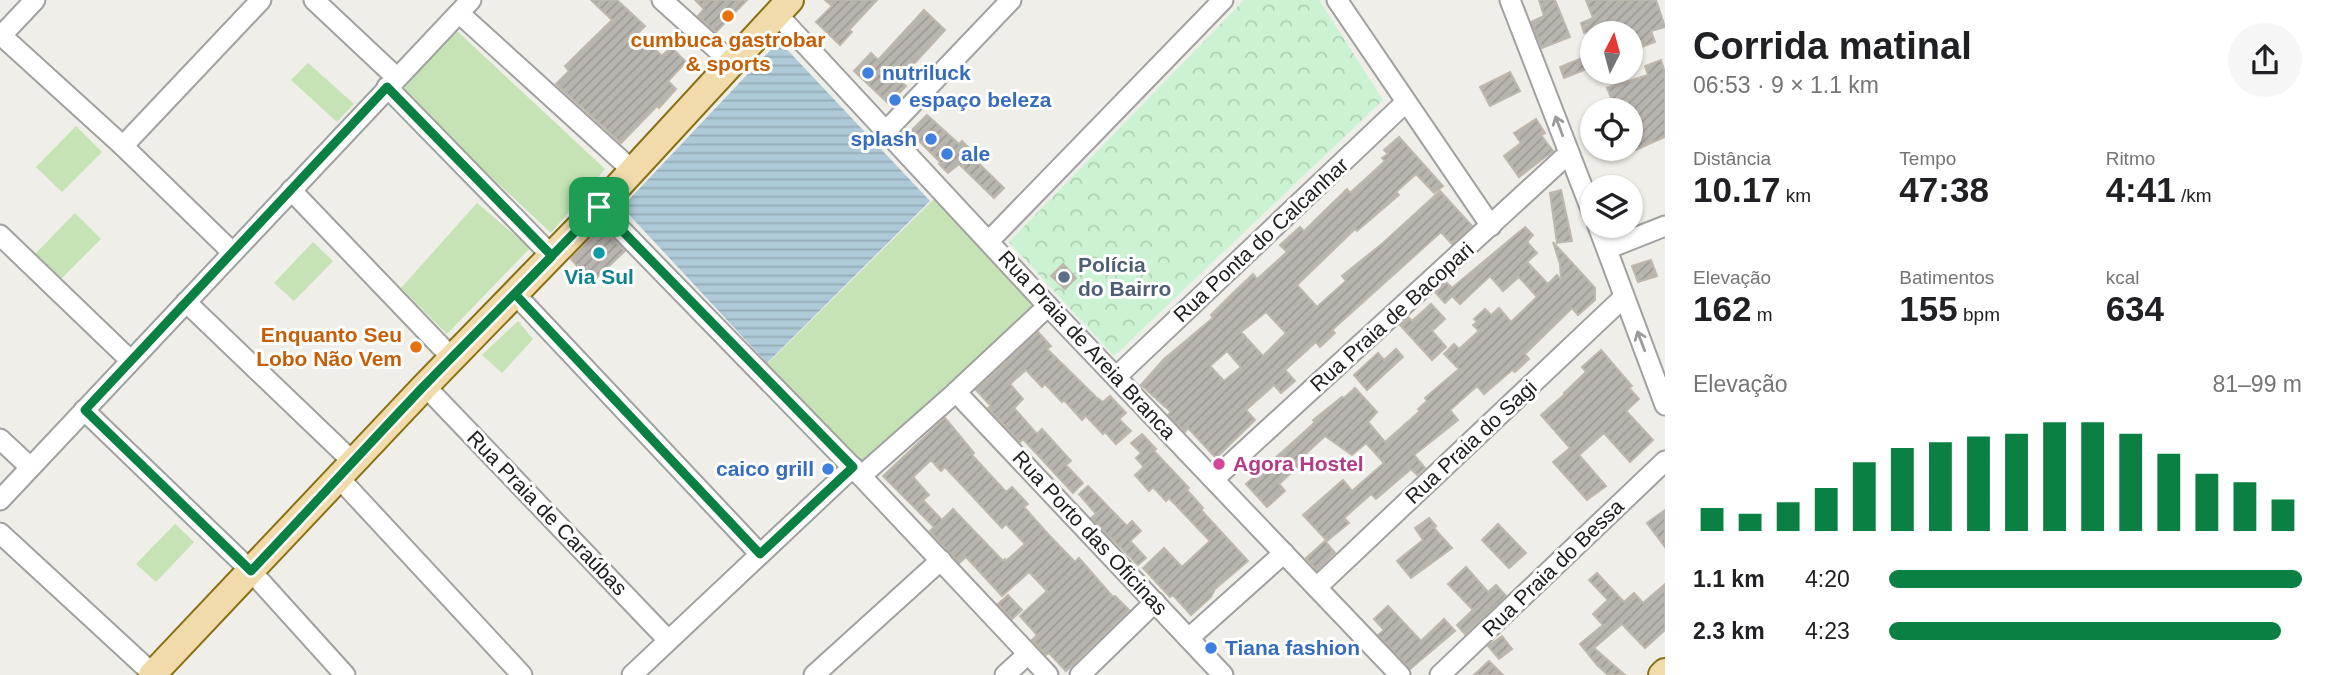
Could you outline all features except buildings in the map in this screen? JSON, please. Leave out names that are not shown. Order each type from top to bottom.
[{"type":"main road","points":[[153,675],[425,386],[599,207],[784,7]]},
{"type":"street","points":[[35,0],[1,37],[123,146],[232,252]]},
{"type":"street","points":[[123,146],[261,0]]},
{"type":"street","points":[[314,0],[552,256]]},
{"type":"street","points":[[662,0],[732,63]]},
{"type":"street","points":[[886,131],[1011,0]]},
{"type":"street","points":[[989,241],[1223,0]]},
{"type":"street","points":[[1337,0],[1492,226]]},
{"type":"street","points":[[1510,0],[1580,181]]},
{"type":"street","points":[[0,500],[465,6],[633,171]]},
{"type":"street","name":"Rua Praia de Areia Branca","points":[[784,7],[886,131],[1048,306],[1400,675]]},
{"type":"street","name":"Rua Ponta do Calcanhar","points":[[1116,377],[1406,103]]},
{"type":"street","name":"Rua Praia de Bacopari","points":[[1214,479],[1569,153]]},
{"type":"street","points":[[290,190],[452,358]]},
{"type":"street","points":[[599,207],[857,471],[1048,675]]},
{"type":"street","points":[[1607,249],[1665,226]]},
{"type":"street","points":[[0,235],[130,360]]},
{"type":"street","points":[[1603,238],[1665,405]]},
{"type":"street","points":[[515,294],[760,554]]},
{"type":"street","name":"Rua Praia do Sagi","points":[[1317,587],[1625,297]]},
{"type":"street","points":[[186,302],[346,470],[522,675]]},
{"type":"street","points":[[632,675],[760,554],[857,471],[956,392],[1048,306]]},
{"type":"street","name":"Rua Praia de Caraúbas","points":[[425,386],[668,640]]},
{"type":"street","name":"Rua Porto das Oficinas","points":[[956,392],[1223,675]]},
{"type":"street","points":[[85,410],[251,571],[345,675]]},
{"type":"street","points":[[0,439],[30,467]]},
{"type":"street","name":"Rua Praia do Bessa","points":[[1440,675],[1665,461]]},
{"type":"street","points":[[0,533],[153,675]]},
{"type":"street","points":[[1189,638],[1283,553]]},
{"type":"street","points":[[814,675],[941,560]]},
{"type":"street","points":[[1080,675],[1155,602]]},
{"type":"street","points":[[1005,675],[1028,654]]},
{"type":"green space","points":[[1244,0],[1319,0],[1383,100],[1114,356],[1009,242]]},
{"type":"green space","points":[[456,30],[605,169],[551,233],[401,92]]},
{"type":"green space","points":[[308,63],[354,104],[337,122],[291,80]]},
{"type":"green space","points":[[76,126],[102,152],[62,192],[36,167]]},
{"type":"green space","points":[[935,198],[1038,306],[861,465],[767,364]]},
{"type":"green space","points":[[477,203],[530,248],[447,334],[401,288]]},
{"type":"green space","points":[[75,213],[101,239],[61,279],[35,254]]},
{"type":"green space","points":[[313,242],[333,261],[294,301],[274,283]]},
{"type":"green space","points":[[518,321],[533,339],[502,373],[482,355]]},
{"type":"green space","points":[[175,524],[194,542],[156,582],[136,564]]},
{"type":"water","points":[[779,41],[930,201],[767,363],[622,207]]},
{"type":"place","name":"cumbuca gastrobar & sports","points":[[728,16]]},
{"type":"place","name":"nutriluck","points":[[868,73]]},
{"type":"place","name":"espaço beleza","points":[[895,100]]},
{"type":"place","name":"splash","points":[[931,139]]},
{"type":"place","name":"ale","points":[[947,154]]},
{"type":"place","name":"Via Sul","points":[[599,253]]},
{"type":"place","name":"Polícia do Bairro","points":[[1064,277]]},
{"type":"place","name":"Enquanto Seu Lobo Não Vem","points":[[416,347]]},
{"type":"place","name":"Agora Hostel","points":[[1219,464]]},
{"type":"place","name":"caico grill","points":[[828,469]]},
{"type":"place","name":"Tiana fashion","points":[[1211,648]]},
{"type":"route","points":[[599,207],[552,256],[425,386],[352,462],[251,571],[85,410],[387,87],[552,256],[515,294],[760,554],[853,467],[599,207]]}]
